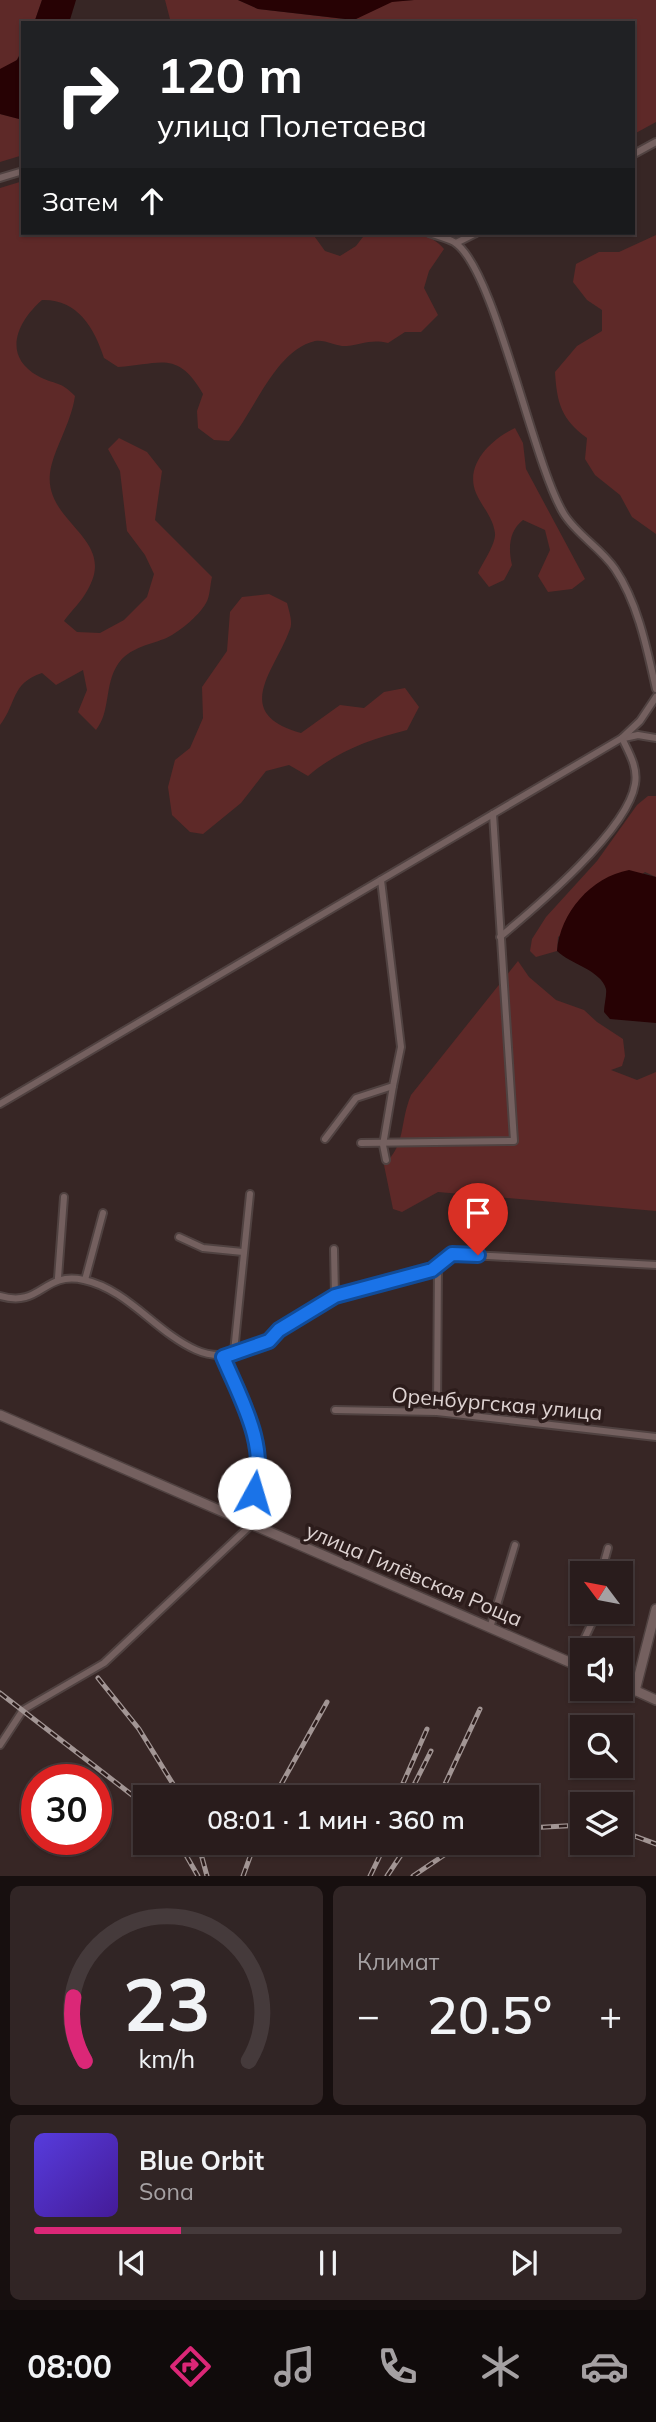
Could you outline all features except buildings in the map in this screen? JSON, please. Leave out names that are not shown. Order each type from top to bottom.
[{"type":"street","points":[[635,153],[656,142]]},
{"type":"street","points":[[0,177],[21,172]]},
{"type":"street","points":[[434,235],[456,243],[474,269],[494,316],[537,447],[563,513],[614,567],[647,640],[648,666],[656,688]]},
{"type":"street","points":[[456,243],[472,235]]},
{"type":"street","points":[[0,1104],[622,738],[640,721],[656,697]]},
{"type":"street","points":[[622,738],[638,735],[656,738]]},
{"type":"street","points":[[500,937],[568,879],[626,810],[636,784],[634,761],[622,738]]},
{"type":"street","points":[[361,1143],[514,1141],[493,814]]},
{"type":"street","points":[[381,880],[401,1047],[384,1143],[386,1160]]},
{"type":"street","points":[[325,1139],[356,1098],[393,1086]]},
{"type":"street","points":[[234,1352],[250,1194]]},
{"type":"street","points":[[58,1278],[64,1197]]},
{"type":"street","points":[[85,1280],[103,1213]]},
{"type":"street","points":[[179,1237],[203,1248],[243,1252]]},
{"type":"street","points":[[334,1249],[335,1296]]},
{"type":"street","points":[[0,1296],[16,1300],[33,1296],[58,1278],[85,1280],[109,1291],[189,1346],[223,1357],[269,1341],[279,1330],[335,1296],[432,1270],[452,1254],[656,1265]]},
{"type":"street","points":[[438,1263],[438,1412]]},
{"type":"street","points":[[0,1745],[23,1710],[104,1663],[248,1522],[258,1482],[258,1450],[240,1390],[223,1357]]},
{"type":"street","name":"Оренбургская улица","points":[[335,1410],[438,1412],[656,1437]]},
{"type":"street","name":"улица Гилёвская Роща","points":[[0,1415],[570,1662]]},
{"type":"street","points":[[490,1628],[515,1545]]},
{"type":"street","points":[[604,1561],[608,1548]]},
{"type":"street","points":[[656,1609],[635,1690],[656,1700]]},
{"type":"shaded area","points":[[0,0],[42,0],[35,21],[21,21],[21,48],[18,58],[8,67],[0,69]]},
{"type":"shaded area","points":[[42,0],[76,0],[70,21],[35,21]]},
{"type":"shaded area","points":[[165,0],[238,0],[258,9],[353,20],[392,1],[656,0],[656,122],[635,133],[635,21],[170,21]]},
{"type":"shaded area","points":[[238,0],[414,0],[392,2],[354,20],[258,9]]},
{"type":"shaded area","points":[[21,53],[21,119],[0,114],[0,69],[17,60]]},
{"type":"shaded area","points":[[0,114],[21,119],[21,156],[0,162]]},
{"type":"shaded area","points":[[21,182],[21,235],[313,235],[325,251],[340,256],[356,246],[364,235],[421,235],[437,242],[444,249],[429,271],[424,288],[438,315],[421,332],[405,332],[388,343],[343,346],[315,341],[301,347],[288,356],[277,369],[229,441],[214,440],[198,428],[197,411],[203,394],[185,371],[167,363],[118,367],[104,358],[89,326],[74,310],[65,304],[42,300],[33,308],[17,338],[20,358],[27,368],[38,376],[61,385],[75,396],[52,464],[51,491],[94,557],[94,573],[87,591],[64,621],[77,632],[100,633],[124,620],[147,597],[154,574],[145,555],[127,531],[120,471],[108,449],[119,438],[147,452],[162,471],[155,520],[212,577],[207,600],[193,619],[169,637],[133,651],[118,664],[111,680],[104,715],[96,730],[78,712],[87,690],[83,670],[56,685],[42,673],[32,677],[16,694],[0,725],[0,188]]},
{"type":"shaded area","points":[[656,235],[656,534],[632,517],[620,495],[595,475],[585,459],[587,438],[571,424],[562,410],[555,372],[577,346],[602,331],[602,310],[587,300],[573,282],[576,264],[599,252],[619,252]]},
{"type":"shaded area","points":[[515,428],[523,443],[526,469],[585,579],[572,589],[548,592],[538,576],[550,550],[545,530],[523,520],[512,535],[512,565],[504,580],[489,587],[478,573],[491,548],[495,533],[490,517],[476,493],[474,472],[489,446]]},
{"type":"shaded area","points":[[269,594],[287,603],[291,620],[290,629],[263,689],[262,702],[267,714],[280,725],[301,733],[340,705],[364,708],[384,692],[405,688],[419,707],[407,730],[355,747],[308,776],[289,765],[266,771],[241,803],[203,834],[190,832],[172,815],[168,787],[175,760],[190,748],[203,718],[202,687],[227,651],[230,612],[242,597]]},
{"type":"shaded area","points":[[648,796],[656,796],[656,877],[645,872],[558,937],[557,951],[536,957],[530,951],[532,939],[546,917],[597,861],[637,805]]},
{"type":"shaded area","points":[[629,870],[656,877],[656,1023],[610,1019],[604,1012],[606,989],[603,982],[592,972],[557,951],[564,923],[580,899],[602,880]]},
{"type":"shaded area","points":[[518,961],[529,977],[556,1000],[584,1010],[623,1039],[625,1056],[622,1066],[611,1070],[637,1080],[656,1072],[656,1211],[438,1192],[402,1212],[393,1209],[384,1165],[396,1148],[411,1095]]},
{"type":"railway","points":[[98,1678],[139,1729],[174,1785]]},
{"type":"railway","points":[[0,1693],[133,1796]]},
{"type":"railway","points":[[281,1785],[327,1702]]},
{"type":"railway","points":[[445,1785],[480,1709]]},
{"type":"railway","points":[[402,1785],[427,1729]]},
{"type":"railway","points":[[414,1785],[431,1751]]},
{"type":"railway","points":[[539,1827],[570,1826]]},
{"type":"railway","points":[[633,1835],[656,1844]]},
{"type":"railway","points":[[186,1855],[198,1876]]},
{"type":"railway","points":[[201,1855],[207,1876]]},
{"type":"railway","points":[[243,1876],[251,1855]]},
{"type":"railway","points":[[370,1876],[380,1855]]},
{"type":"railway","points":[[387,1876],[401,1855]]},
{"type":"railway","points":[[413,1876],[444,1855]]},
{"type":"route","points":[[254,1493],[258,1482],[258,1450],[240,1390],[223,1357],[269,1341],[279,1330],[335,1296],[432,1270],[452,1254],[478,1255]]}]
